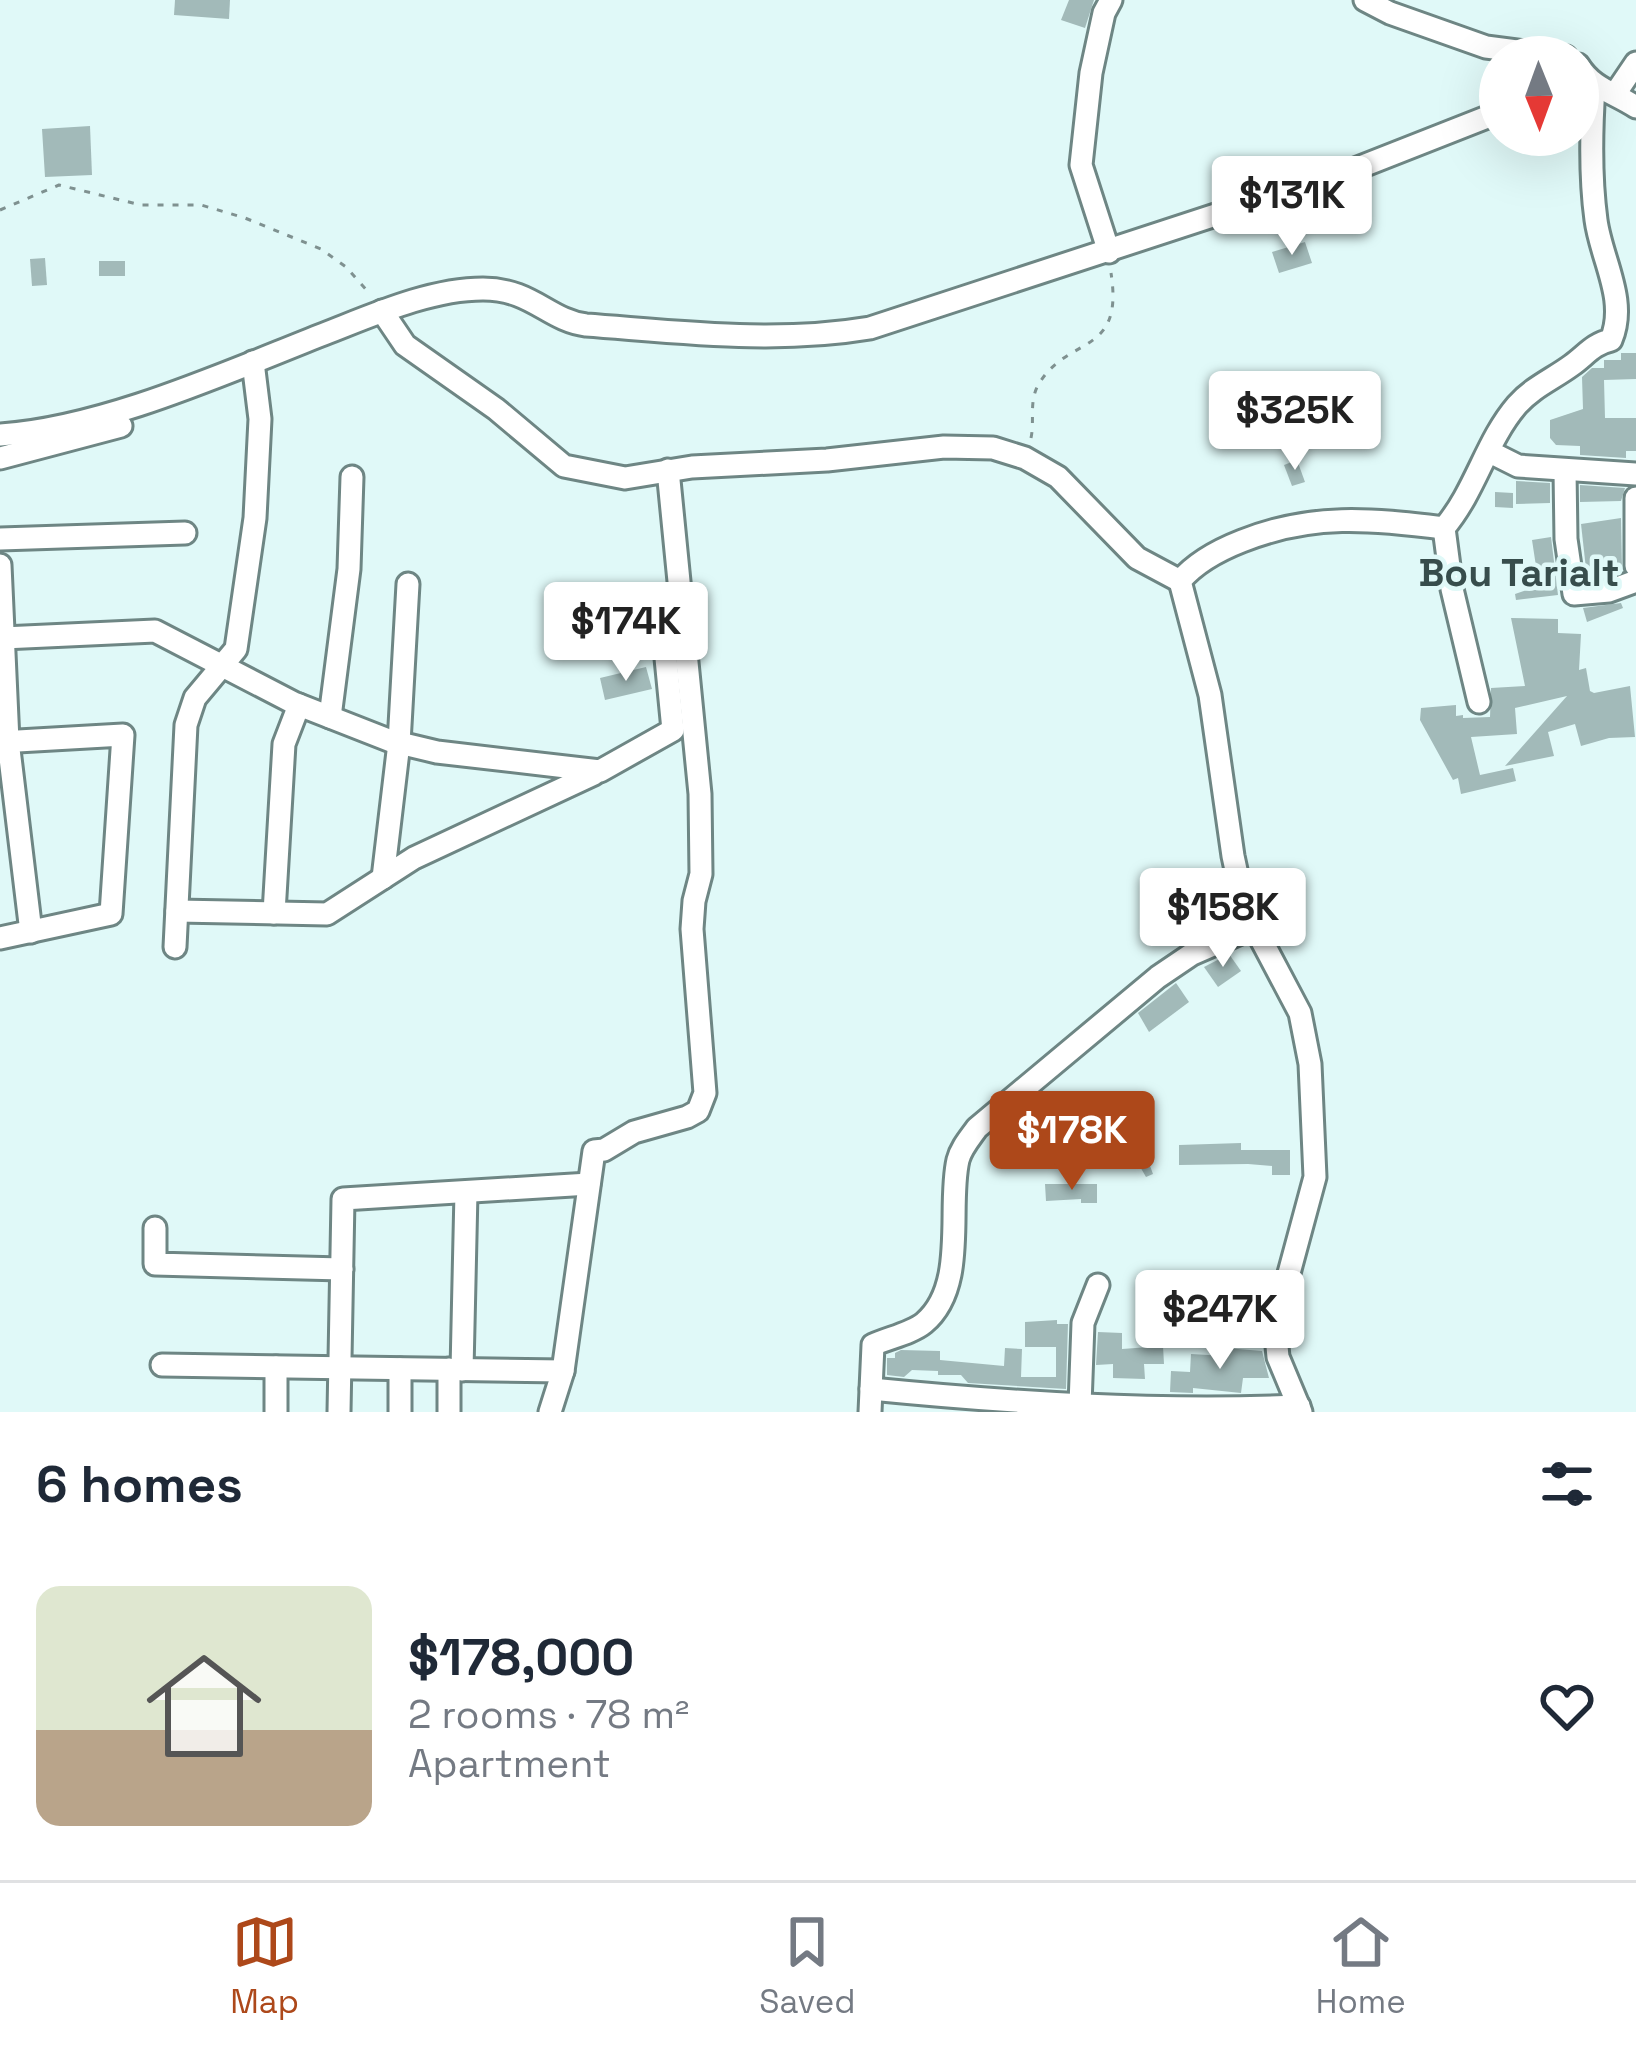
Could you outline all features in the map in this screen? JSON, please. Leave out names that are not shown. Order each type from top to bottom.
[{"type":"street","points":[[1107,253],[1081,165],[1091,73],[1111,0]]},
{"type":"street","points":[[1365,0],[1390,14],[1479,45]]},
{"type":"street","points":[[1599,77],[1636,63]]},
{"type":"street","points":[[1599,86],[1636,107]]},
{"type":"street","points":[[0,435],[32,433],[104,413],[382,311],[479,289],[526,296],[586,325],[728,338],[838,334],[897,320],[1107,253],[1350,171],[1479,120]]},
{"type":"street","points":[[1479,702],[1452,589],[1444,528],[1472,490],[1514,409],[1596,343],[1611,340],[1618,317],[1596,225],[1592,156]]},
{"type":"street","points":[[382,311],[405,344],[496,409],[564,466],[625,478],[668,470],[944,447],[993,448],[1025,458],[1074,490],[1137,558],[1180,581],[1210,694],[1244,907],[1300,1013],[1310,1064],[1315,1177],[1274,1325],[1278,1357],[1300,1409],[1043,1408],[871,1401],[872,1345],[923,1324],[945,1292],[954,1242],[959,1155],[977,1128],[1175,965],[1254,927]]},
{"type":"street","points":[[1596,343],[1636,340]]},
{"type":"street","points":[[175,947],[186,725],[196,698],[236,649],[255,518],[260,419],[253,362]]},
{"type":"street","points":[[0,458],[121,426]]},
{"type":"street","points":[[1490,452],[1518,466],[1636,474]]},
{"type":"street","points":[[550,1412],[563,1371],[594,1151],[634,1132],[687,1117],[698,1111],[706,1094],[692,929],[701,874],[700,794],[668,470]]},
{"type":"street","points":[[1565,471],[1566,539],[1574,594],[1609,591],[1636,581]]},
{"type":"street","points":[[329,717],[349,568],[352,477]]},
{"type":"street","points":[[1636,498],[1636,566]]},
{"type":"street","points":[[1180,581],[1228,547],[1306,521],[1396,521],[1444,528]]},
{"type":"street","points":[[0,538],[185,532]]},
{"type":"street","points":[[0,565],[10,849],[31,932]]},
{"type":"street","points":[[383,878],[399,743],[408,584]]},
{"type":"street","points":[[3,638],[154,631],[299,705],[399,743],[457,755],[600,771]]},
{"type":"street","points":[[177,911],[327,914],[414,858],[600,771],[674,730],[664,638]]},
{"type":"street","points":[[274,913],[284,745],[299,705]]},
{"type":"street","points":[[0,938],[111,914],[123,735],[4,742]]},
{"type":"street","points":[[339,1412],[343,1199],[589,1184]]},
{"type":"street","points":[[449,1412],[466,1192]]},
{"type":"street","points":[[154,1228],[155,1264],[342,1269]]},
{"type":"street","points":[[1080,1405],[1083,1324],[1098,1286]]},
{"type":"street","points":[[162,1365],[563,1371]]},
{"type":"street","points":[[276,1367],[276,1412]]},
{"type":"street","points":[[400,1369],[400,1412]]},
{"type":"path","points":[[0,210],[69,185],[141,205],[222,210],[321,249],[346,267],[382,311]]},
{"type":"path","points":[[1025,458],[1038,384],[1106,327],[1114,296],[1107,253]]},
{"type":"building","points":[[175,0],[230,0],[229,19],[174,15]]},
{"type":"building","points":[[1069,0],[1094,0],[1085,28],[1061,20]]},
{"type":"building","points":[[90,126],[92,175],[45,177],[42,129]]},
{"type":"building","points":[[1305,242],[1312,263],[1279,273],[1272,252]]},
{"type":"building","points":[[45,258],[47,285],[32,286],[30,259]]},
{"type":"building","points":[[99,261],[125,261],[125,276],[99,276]]},
{"type":"building","points":[[1621,353],[1636,353],[1636,379],[1604,380],[1605,418],[1636,418],[1636,451],[1626,451],[1626,458],[1580,455],[1580,446],[1556,445],[1550,438],[1550,420],[1583,409],[1582,377],[1592,368],[1604,368],[1604,360],[1621,360]]},
{"type":"building","points":[[1297,460],[1305,482],[1292,486],[1284,465]]},
{"type":"building","points":[[1516,481],[1550,483],[1550,503],[1516,504]]},
{"type":"building","points":[[1580,485],[1625,488],[1621,501],[1580,502]]},
{"type":"building","points":[[1495,492],[1513,493],[1513,508],[1495,507]]},
{"type":"building","points":[[1621,518],[1622,570],[1587,578],[1581,524]]},
{"type":"building","points":[[1551,537],[1558,595],[1516,600],[1515,594],[1539,586],[1532,540]]},
{"type":"building","points":[[1621,603],[1623,608],[1587,622],[1583,608]]},
{"type":"building","points":[[1511,618],[1558,619],[1558,633],[1581,634],[1579,670],[1586,668],[1590,691],[1630,686],[1635,737],[1581,746],[1575,724],[1548,732],[1554,756],[1505,766],[1567,696],[1515,708],[1517,734],[1471,737],[1480,775],[1513,768],[1516,781],[1461,794],[1458,778],[1453,780],[1420,720],[1421,708],[1456,705],[1456,716],[1490,717],[1491,688],[1525,686]]},
{"type":"building","points":[[646,667],[652,689],[605,700],[600,678]]},
{"type":"building","points":[[1229,954],[1241,971],[1218,987],[1204,967]]},
{"type":"building","points":[[1176,983],[1189,1002],[1149,1032],[1138,1013]]},
{"type":"building","points":[[1112,1117],[1118,1130],[1135,1125],[1153,1174],[1146,1177],[1131,1151],[1114,1155],[1097,1124]]},
{"type":"building","points":[[1241,1143],[1241,1150],[1290,1150],[1290,1175],[1272,1175],[1272,1166],[1179,1165],[1179,1145]]},
{"type":"building","points":[[1045,1184],[1097,1184],[1097,1203],[1046,1201]]},
{"type":"building","points":[[1057,1320],[1057,1324],[1068,1324],[1066,1389],[968,1383],[961,1375],[938,1375],[938,1371],[887,1375],[887,1358],[895,1358],[901,1350],[940,1351],[940,1360],[1004,1366],[1005,1348],[1022,1349],[1021,1377],[1056,1377],[1056,1347],[1025,1347],[1025,1322]]},
{"type":"building","points":[[1149,1328],[1162,1328],[1164,1364],[1144,1364],[1145,1379],[1113,1378],[1113,1364],[1096,1365],[1098,1332],[1122,1333],[1122,1349],[1149,1347]]},
{"type":"building","points":[[1226,1348],[1262,1351],[1269,1378],[1243,1378],[1241,1393],[1193,1388],[1193,1393],[1170,1392],[1171,1371],[1190,1372],[1191,1354],[1226,1356]]},
{"type":"district","name":"Bou Tarialt","points":[[1519,572]]}]
